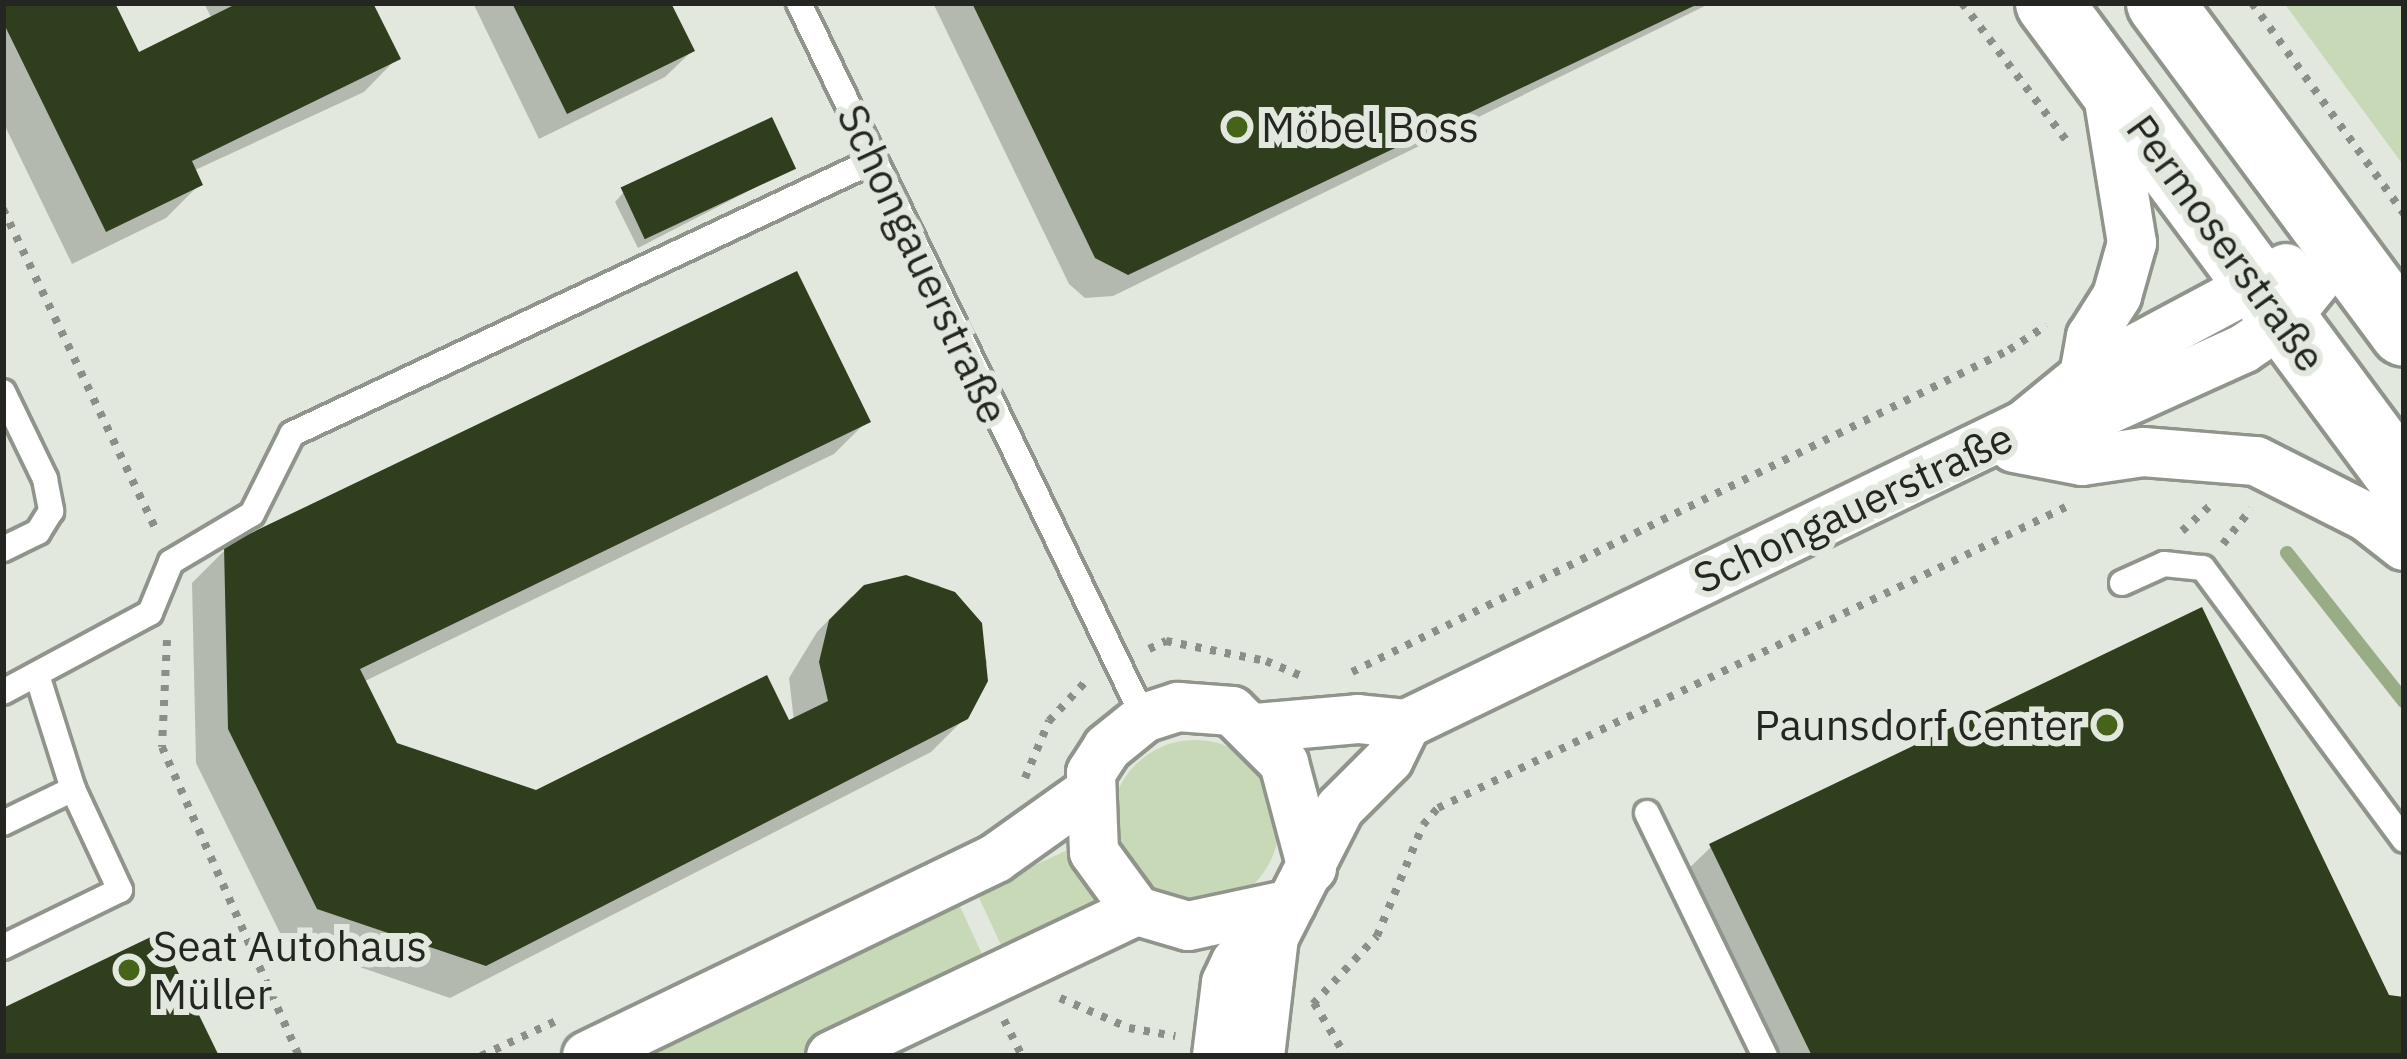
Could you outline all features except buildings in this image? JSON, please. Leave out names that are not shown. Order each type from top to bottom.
[{"type":"main road","name":"Permoserstraße","points":[[2049,3],[2404,482]]},
{"type":"main road","points":[[2160,3],[2404,333]]},
{"type":"street","points":[[2084,376],[2091,338],[2117,296],[2132,243],[2105,78]]},
{"type":"street","name":"Schongauerstraße","points":[[1144,718],[1205,707],[1232,711],[1256,728],[1358,719],[1406,724],[2005,434],[2068,428],[2243,349],[2269,301],[2343,248]]},
{"type":"street","points":[[2005,434],[2084,376],[2269,301]]},
{"type":"street","points":[[2005,434],[2082,461],[2143,452],[2256,461],[2368,517],[2404,546]]},
{"type":"street","points":[[576,1036],[996,858],[1086,794],[1107,748],[1144,718]]},
{"type":"street","points":[[1206,1046],[1236,962],[1292,903],[1340,808],[1389,759],[1406,724]]},
{"type":"street","points":[[1256,728],[1290,777],[1292,903],[1261,1056]]},
{"type":"street","points":[[1086,794],[1094,852],[1137,910],[1188,926],[1292,903]]},
{"type":"street","points":[[831,1056],[1137,910]]},
{"type":"lane","name":"Schongauerstraße","points":[[799,3],[1144,718]]},
{"type":"lane","points":[[3,692],[149,613],[171,562],[252,514],[292,434],[874,160]]},
{"type":"lane","points":[[3,392],[45,479],[51,511],[38,532],[3,549]]},
{"type":"lane","points":[[2122,584],[2164,564],[2203,568],[2404,840]]},
{"type":"lane","points":[[3,947],[121,890],[73,789],[37,675]]},
{"type":"lane","points":[[3,823],[73,789]]},
{"type":"lane","points":[[1647,812],[1766,1056]]},
{"type":"path","points":[[1962,3],[2070,145]]},
{"type":"path","points":[[2252,3],[2404,214]]},
{"type":"path","points":[[1334,674],[1352,673],[1988,361],[2055,319]]},
{"type":"path","points":[[2164,564],[2186,525],[2226,493],[2205,489]]},
{"type":"path","points":[[2203,568],[2259,499],[2242,496]]},
{"type":"path","points":[[1295,1013],[1314,1003],[1377,936],[1423,825],[1438,808],[2070,505]]},
{"type":"path","points":[[1149,650],[1166,641],[1316,675]]},
{"type":"path","points":[[1009,795],[1022,784],[1049,721],[1088,680]]},
{"type":"path","points":[[1040,1001],[1062,998],[1158,1036],[1206,1046]]},
{"type":"path","points":[[1314,1003],[1345,1055]]},
{"type":"path","points":[[984,1028],[1021,1010]]},
{"type":"path","points":[[1003,1019],[1022,1056]]},
{"type":"path","points":[[481,1056],[576,1036]]},
{"type":"green space","points":[[2284,3],[2404,3],[2404,166]]},
{"type":"green space","points":[[1195,740],[1227,746],[1255,764],[1273,792],[1279,824],[1273,856],[1255,884],[1227,902],[1195,908],[1163,902],[1135,884],[1117,856],[1111,824],[1117,792],[1135,764],[1163,746]]},
{"type":"green space","points":[[1078,845],[1105,904],[1004,951],[976,892]]},
{"type":"green space","points":[[958,902],[987,965],[799,1056],[639,1056]]},
{"type":"waterway","points":[[2287,553],[2404,701]]},
{"type":"place","name":"Möbel Boss","points":[[1237,127]]},
{"type":"place","name":"Paunsdorf Center","points":[[2107,725]]},
{"type":"place","name":"Seat Autohaus Müller","points":[[129,970]]}]
